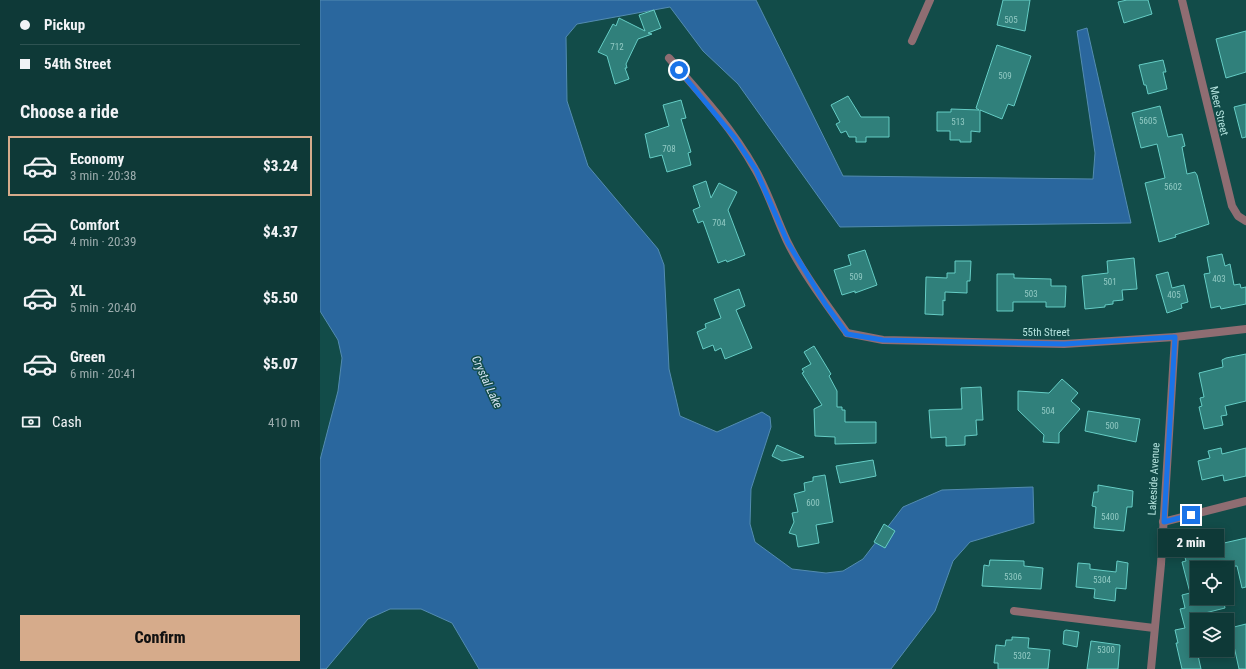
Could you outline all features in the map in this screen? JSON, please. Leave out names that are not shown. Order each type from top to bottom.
[{"type":"street","points":[[912,42],[930,0]]},
{"type":"street","name":"Meer Street","points":[[1182,0],[1232,206],[1238,216],[1246,221]]},
{"type":"street","name":"55th Street","points":[[669,58],[735,138],[756,170],[788,243],[826,305],[847,334],[883,340],[1064,344],[1175,337],[1246,329]]},
{"type":"street","name":"Lakeside Avenue","points":[[1151,669],[1164,522],[1175,337]]},
{"type":"street","points":[[1164,522],[1246,501]]},
{"type":"street","points":[[1014,611],[1154,628]]},
{"type":"water","name":"Crystal Lake","points":[[320,0],[756,0],[843,176],[1093,179],[1095,153],[1077,31],[1087,28],[1131,223],[840,227],[738,84],[703,51],[670,7],[577,24],[566,37],[567,101],[588,166],[658,249],[664,265],[669,369],[680,416],[717,432],[762,412],[770,417],[771,427],[751,489],[750,524],[755,542],[792,569],[826,573],[843,571],[863,559],[903,507],[942,490],[1033,487],[1034,523],[970,542],[953,561],[935,611],[891,669],[479,669],[452,623],[421,609],[390,609],[368,619],[326,669],[320,669],[320,460],[338,391],[342,358],[338,340],[320,311]]},
{"type":"building","points":[[1003,0],[1030,0],[1025,31],[997,25]]},
{"type":"building","points":[[1127,0],[1148,0],[1152,14],[1124,23],[1118,2]]},
{"type":"building","points":[[654,10],[661,28],[648,33],[652,34],[638,39],[626,64],[627,68],[625,68],[629,79],[615,84],[607,56],[598,52],[613,24],[616,26],[619,18],[645,31],[639,15]]},
{"type":"building","points":[[1246,31],[1246,72],[1226,78],[1216,39]]},
{"type":"building","points":[[997,45],[1031,56],[1014,106],[1008,104],[1002,119],[980,110],[980,132],[971,131],[971,142],[950,140],[950,131],[937,131],[937,112],[951,112],[951,109],[979,110],[976,108]]},
{"type":"building","points":[[1163,60],[1166,72],[1163,72],[1167,89],[1148,94],[1139,65]]},
{"type":"building","points":[[848,96],[861,117],[889,117],[889,137],[866,137],[866,142],[856,142],[856,137],[849,137],[846,131],[841,133],[836,124],[840,122],[831,105]]},
{"type":"building","points":[[681,100],[686,118],[681,119],[691,152],[688,153],[691,165],[667,172],[662,155],[650,158],[645,134],[669,126],[663,105]]},
{"type":"building","points":[[1246,104],[1246,137],[1242,138],[1234,107]]},
{"type":"building","points":[[1160,106],[1168,137],[1182,134],[1185,146],[1182,147],[1187,174],[1195,172],[1197,175],[1209,224],[1159,242],[1145,183],[1165,178],[1157,144],[1141,148],[1132,113]]},
{"type":"building","points":[[706,181],[711,198],[719,183],[737,192],[728,210],[745,255],[727,262],[726,260],[718,263],[703,221],[698,223],[693,210],[700,207],[693,186]]},
{"type":"building","points":[[865,250],[877,285],[855,293],[855,291],[842,295],[834,270],[851,265],[848,255]]},
{"type":"building","points":[[1222,254],[1225,266],[1230,264],[1234,285],[1240,284],[1241,288],[1246,287],[1246,304],[1221,309],[1220,306],[1211,308],[1204,274],[1210,273],[1207,257]]},
{"type":"building","points":[[1134,258],[1137,289],[1122,290],[1123,300],[1113,301],[1113,304],[1105,305],[1105,307],[1085,309],[1082,276],[1108,273],[1107,261]]},
{"type":"building","points":[[955,261],[971,261],[970,281],[967,281],[967,293],[945,292],[945,301],[943,300],[943,315],[925,314],[926,277],[947,278],[947,273],[955,273]]},
{"type":"building","points":[[1168,272],[1172,288],[1184,285],[1188,302],[1181,304],[1182,308],[1167,313],[1156,275]]},
{"type":"building","points":[[997,274],[1014,274],[1014,278],[1051,279],[1051,286],[1066,286],[1065,307],[1046,307],[1046,302],[1013,302],[1013,311],[997,311]]},
{"type":"building","points":[[739,289],[745,306],[736,310],[752,348],[725,359],[721,348],[715,351],[713,345],[703,349],[697,332],[706,328],[705,324],[721,318],[714,299]]},
{"type":"building","points":[[814,346],[831,374],[829,376],[837,391],[837,407],[842,407],[842,410],[845,410],[845,422],[876,422],[876,443],[835,444],[835,437],[815,436],[814,409],[822,405],[802,373],[804,372],[802,369],[811,364],[804,352]]},
{"type":"building","points":[[1246,354],[1246,401],[1225,406],[1227,415],[1221,416],[1223,425],[1204,429],[1199,407],[1202,406],[1200,398],[1204,397],[1199,373],[1223,367],[1222,360],[1226,358]]},
{"type":"building","points":[[1062,379],[1078,393],[1071,401],[1080,409],[1059,433],[1059,443],[1043,442],[1044,435],[1018,410],[1018,391],[1049,393]]},
{"type":"building","points":[[981,387],[983,420],[976,420],[977,435],[965,436],[965,445],[946,446],[946,437],[931,438],[929,410],[962,409],[961,388]]},
{"type":"building","points":[[1088,411],[1140,419],[1136,442],[1085,431]]},
{"type":"building","points":[[777,445],[804,457],[782,461],[772,456]]},
{"type":"building","points":[[1221,448],[1222,454],[1246,448],[1246,476],[1224,481],[1223,475],[1202,480],[1198,461],[1210,458],[1208,451]]},
{"type":"building","points":[[873,460],[876,476],[840,483],[836,466]]},
{"type":"building","points":[[825,475],[833,522],[816,525],[819,543],[798,547],[796,535],[789,533],[794,522],[792,513],[798,512],[794,494],[805,491],[804,483],[813,481],[813,477]]},
{"type":"building","points":[[1098,485],[1133,491],[1132,507],[1127,507],[1124,531],[1094,528],[1096,507],[1092,506],[1094,492],[1098,492]]},
{"type":"building","points":[[884,524],[895,531],[885,548],[874,542]]},
{"type":"building","points":[[1246,538],[1246,587],[1242,588],[1237,566],[1234,566],[1234,561],[1190,561],[1190,593],[1182,562],[1186,561],[1183,550],[1223,541],[1224,543]]},
{"type":"building","points":[[990,560],[1024,561],[1024,566],[1043,568],[1041,589],[982,586],[984,565],[989,566]]},
{"type":"building","points":[[1117,561],[1128,563],[1126,589],[1116,588],[1115,601],[1094,598],[1095,589],[1076,587],[1078,563],[1090,564],[1090,569],[1116,572]]},
{"type":"building","points":[[1190,593],[1190,605],[1224,605],[1225,608],[1205,613],[1190,613],[1190,657],[1198,657],[1201,669],[1182,669],[1176,643],[1178,643],[1175,630],[1185,628],[1180,609],[1185,608],[1182,595]]},
{"type":"building","points":[[1246,624],[1246,669],[1239,669],[1234,646],[1234,627]]},
{"type":"building","points":[[1064,631],[1079,632],[1077,647],[1063,644]]},
{"type":"building","points":[[1012,637],[1029,638],[1028,648],[1050,650],[1048,669],[998,669],[998,663],[994,663],[996,645],[1005,646],[1006,640],[1012,640]]},
{"type":"building","points":[[1091,641],[1120,645],[1118,669],[1087,669]]},
{"type":"route","points":[[679,70],[735,138],[756,170],[788,243],[826,305],[847,334],[883,340],[1064,344],[1175,337],[1167,438],[1164,522],[1191,515]]}]
